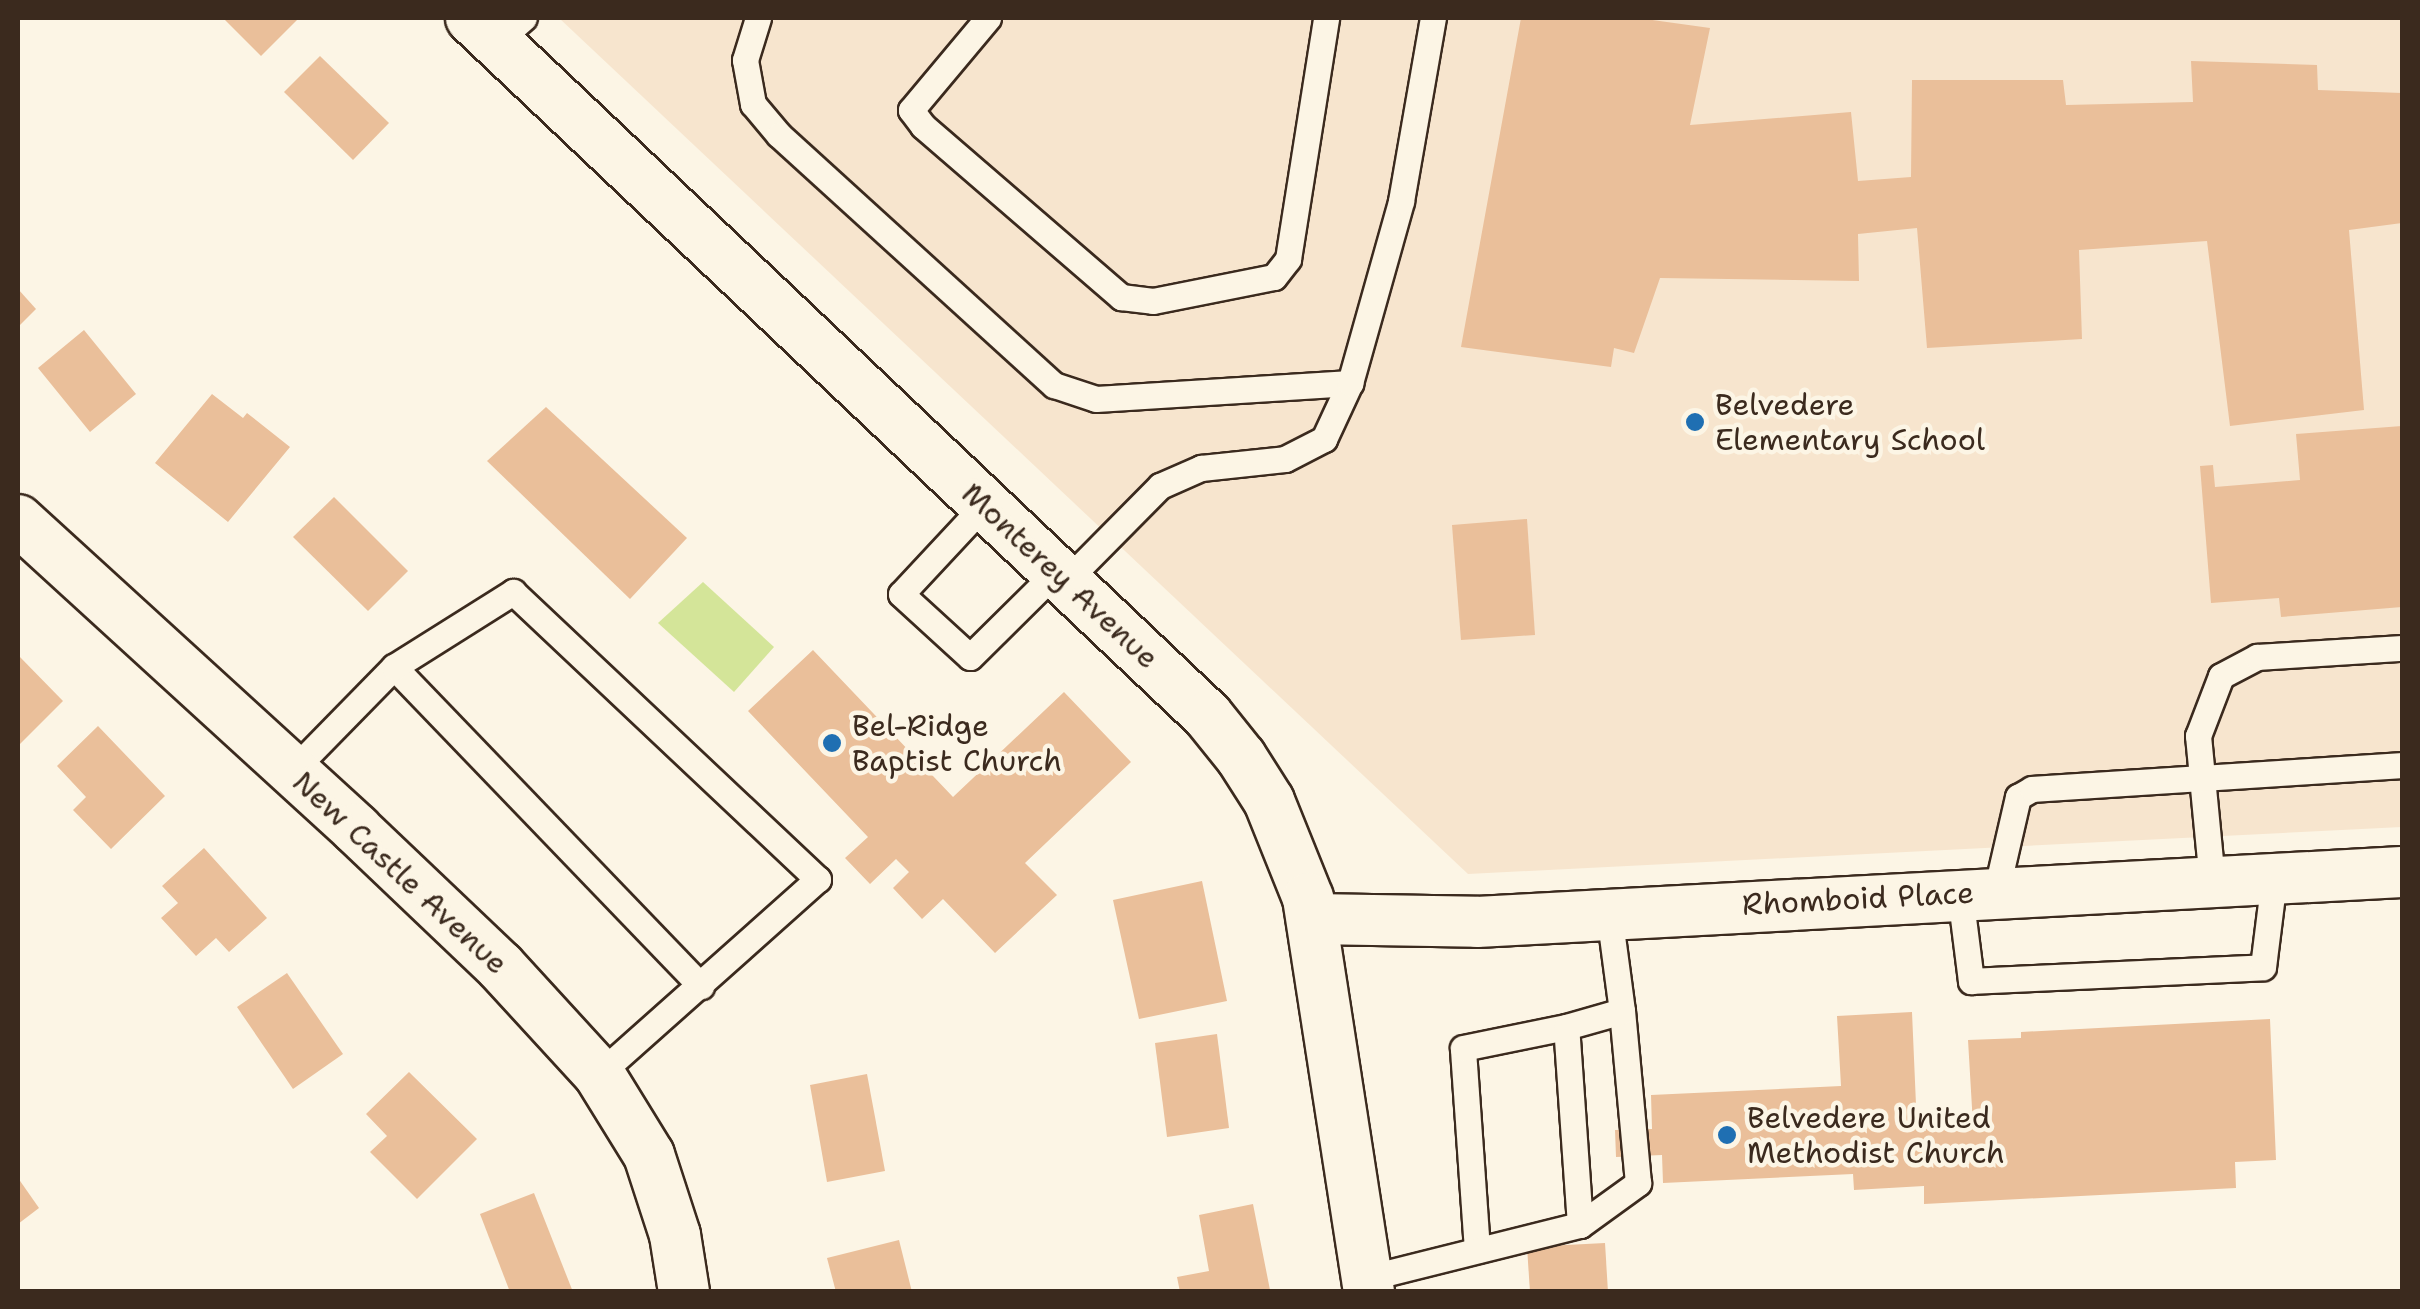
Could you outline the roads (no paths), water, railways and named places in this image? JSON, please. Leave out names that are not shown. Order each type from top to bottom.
[{"type":"street","name":"Monterey Avenue","points":[[497,26],[985,504],[1208,716],[1241,756],[1292,849],[1313,920],[1368,1285]]},
{"type":"street","name":"New Castle Avenue","points":[[18,520],[500,966],[600,1074],[649,1154],[670,1217],[684,1292]]},
{"type":"street","name":"Rhomboid Place","points":[[1313,920],[1477,922],[2402,872]]},
{"type":"lane","points":[[758,18],[745,60],[753,104],[779,135],[1054,385],[1096,400],[1350,383]]},
{"type":"lane","points":[[988,18],[920,94],[911,110],[923,126],[1120,296],[1152,300],[1274,277],[1288,260],[1326,18]]},
{"type":"lane","points":[[985,504],[901,594],[970,658],[1160,486],[1200,468],[1285,459],[1324,439],[1350,383],[1401,201],[1433,18]]},
{"type":"lane","points":[[292,771],[394,668],[513,592],[818,879],[600,1074]]},
{"type":"lane","points":[[2212,881],[2198,736],[2221,676],[2256,657],[2402,648]]},
{"type":"lane","points":[[394,668],[701,986]]},
{"type":"lane","points":[[2274,879],[2264,967],[1971,982],[1978,893],[2022,792],[2402,764]]},
{"type":"lane","points":[[1368,1285],[1477,1250],[1580,1225],[1638,1183],[1610,914]]},
{"type":"lane","points":[[1477,1250],[1463,1048],[1566,1028],[1622,1011]]},
{"type":"lane","points":[[1566,1028],[1580,1225]]},
{"type":"place","name":"Belvedere Elementary School","points":[[1695,422]]},
{"type":"place","name":"Bel-Ridge Baptist Church","points":[[832,743]]},
{"type":"place","name":"Belvedere United Methodist Church","points":[[1727,1135]]}]
